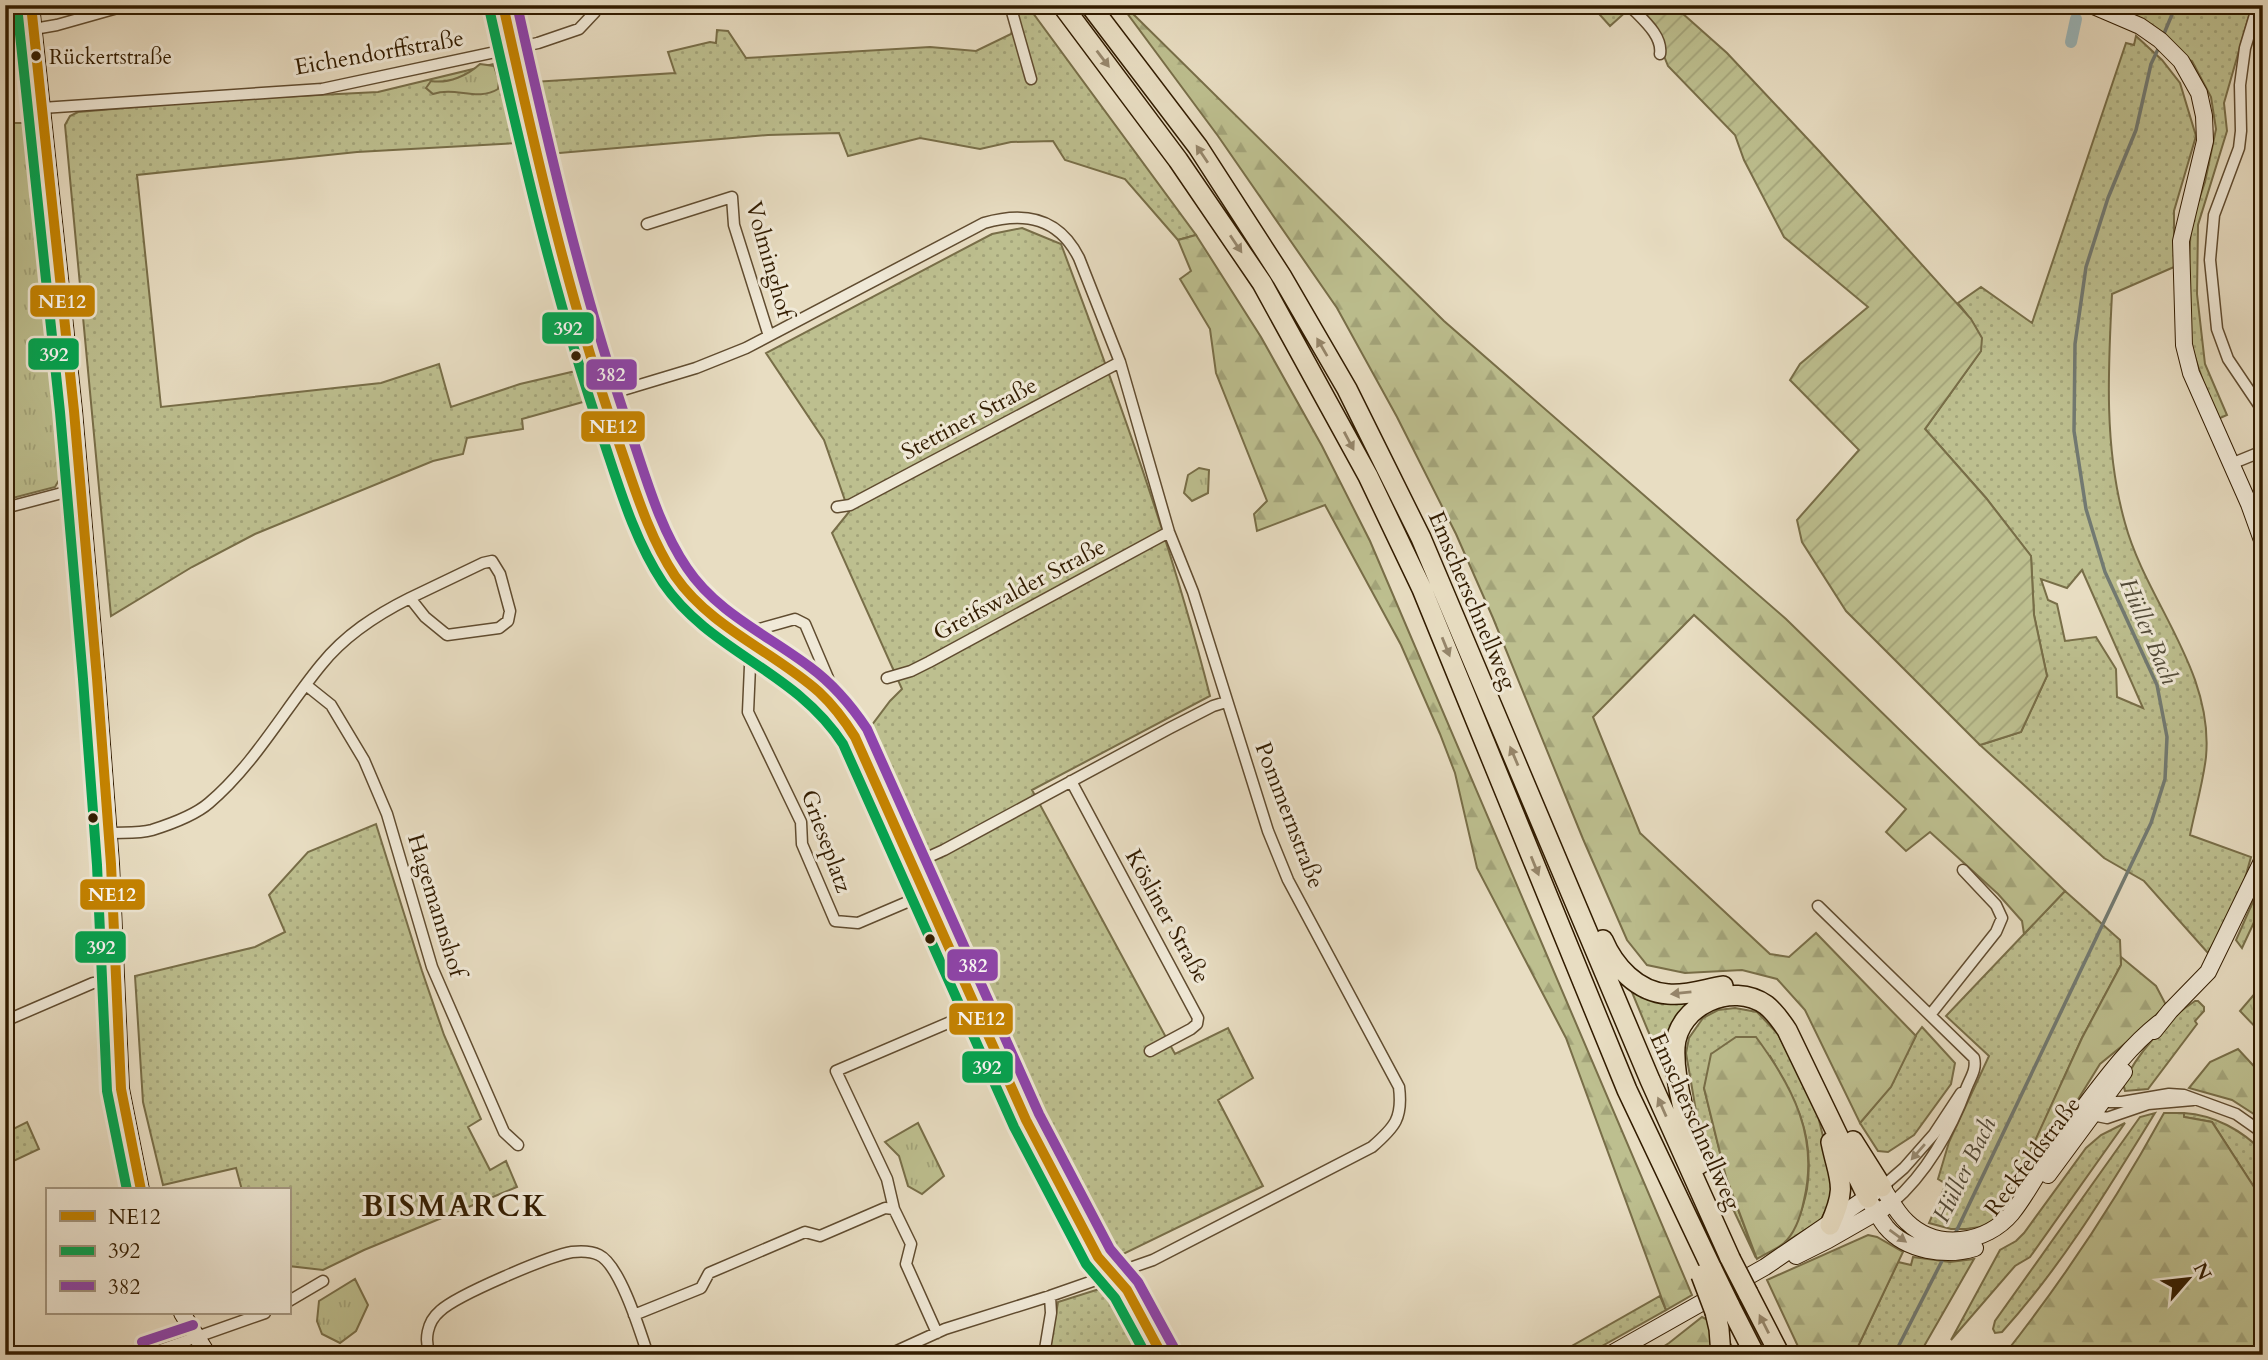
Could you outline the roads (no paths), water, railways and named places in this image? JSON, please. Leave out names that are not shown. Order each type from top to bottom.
[{"type":"highway","name":"Emscherschnellweg","points":[[1062,5],[1178,160],[1262,283],[1368,476],[1422,590],[1627,1090],[1722,1308],[1755,1355]]},
{"type":"highway","name":"Emscherschnellweg","points":[[1090,5],[1198,147],[1282,278],[1347,389],[1386,463],[1421,538],[1650,1080],[1730,1258]]},
{"type":"highway","points":[[1540,819],[1562,843],[1607,950],[1618,967],[1632,979],[1648,989],[1667,994],[1725,986],[1740,987],[1758,991],[1783,1011],[1796,1030],[1880,1200]]},
{"type":"highway","points":[[1780,1355],[1730,1258],[1722,1223],[1693,1144],[1677,1075],[1675,1045],[1681,1026],[1690,1013],[1703,1003],[1736,995],[1765,1004],[1777,1015],[1825,1108],[1880,1200]]},
{"type":"highway","points":[[1825,1108],[1842,1196],[1830,1225]]},
{"type":"highway","points":[[1721,1355],[1719,1329],[1722,1308]]},
{"type":"street","points":[[31,5],[81,493],[109,833],[121,1089],[141,1188]]},
{"type":"street","points":[[34,29],[128,5]]},
{"type":"street","points":[[503,5],[550,214],[603,396],[663,556],[684,589],[703,608],[818,692],[844,720],[855,737],[1034,1136],[1098,1257],[1127,1290],[1162,1355]]},
{"type":"street","name":"Eichendorffstraße","points":[[42,108],[321,89],[538,44],[579,29],[594,8],[606,5]]},
{"type":"street","points":[[1010,5],[1031,79]]},
{"type":"street","points":[[1629,5],[1655,34],[1661,46],[1660,54]]},
{"type":"street","points":[[2091,5],[2140,26],[2166,45],[2181,61],[2199,93],[2205,131],[2202,155],[2181,241],[2184,345],[2191,373],[2263,543]]},
{"type":"street","points":[[2258,5],[2245,48],[2240,85],[2239,148],[2214,215],[2210,260],[2217,329],[2228,359],[2263,411]]},
{"type":"street","name":"Volminghof","points":[[647,224],[732,197],[734,225],[769,336]]},
{"type":"street","name":"Pommernstraße","points":[[769,336],[984,223],[1008,217],[1033,218],[1062,233],[1073,245],[1120,362],[1169,532],[1193,592],[1268,831],[1288,880],[1394,1074],[1401,1104],[1398,1119],[1387,1135],[1372,1147],[1153,1259],[937,1333],[888,1355]]},
{"type":"street","points":[[603,396],[722,359],[769,336]]},
{"type":"street","name":"Stettiner Straße","points":[[837,508],[868,496],[1120,362]]},
{"type":"street","points":[[2231,464],[2263,451]]},
{"type":"street","points":[[5,508],[62,493],[81,493]]},
{"type":"street","name":"Greifswalder Straße","points":[[887,678],[929,662],[1169,532]]},
{"type":"street","points":[[109,833],[149,831],[180,820],[209,804],[241,769],[322,664],[350,635],[410,597],[492,561],[500,574],[510,611],[508,621],[499,628],[447,635],[425,617],[410,597]]},
{"type":"street","points":[[738,635],[795,619],[805,624],[828,678],[818,692]]},
{"type":"street","name":"Grieseplatz","points":[[751,643],[748,712],[801,822],[802,844],[835,921],[858,923],[926,894]]},
{"type":"street","name":"Hagemannshof","points":[[306,685],[331,705],[364,760],[387,814],[424,946],[441,989],[504,1132],[518,1144]]},
{"type":"street","points":[[913,864],[1213,706],[1226,702]]},
{"type":"street","name":"Kösliner Straße","points":[[1071,781],[1198,1018],[1197,1024],[1191,1029],[1150,1051]]},
{"type":"street","name":"Reckfeldstraße","points":[[1880,1200],[1895,1235],[1912,1245],[1929,1243],[1952,1252],[1995,1239],[2019,1219],[2055,1165],[2110,1072],[2208,972],[2263,859]]},
{"type":"street","points":[[1930,1015],[1996,932],[2002,918],[1996,905],[1963,870]]},
{"type":"street","points":[[1765,1267],[1787,1250],[1830,1225],[1910,1185],[1941,1142],[1960,1107],[1976,1065],[1974,1058],[1818,906]]},
{"type":"street","points":[[5,1021],[93,984],[116,982]]},
{"type":"street","points":[[937,1333],[906,1264],[911,1244],[894,1209],[887,1179],[836,1070],[976,1011]]},
{"type":"street","points":[[1609,1355],[1765,1267],[1828,1240],[1880,1200],[1934,1134],[1968,1085]]},
{"type":"street","points":[[2090,1108],[2169,1094],[2184,1095],[2236,1114],[2263,1133]]},
{"type":"street","points":[[2090,1108],[2107,1118],[2148,1104],[2193,1100]]},
{"type":"street","points":[[634,1315],[701,1288],[709,1273],[805,1232],[820,1236],[885,1208],[894,1209]]},
{"type":"street","points":[[430,1355],[426,1344],[428,1328],[438,1312],[455,1301],[542,1261],[571,1252],[585,1251],[599,1255],[612,1265],[648,1355]]},
{"type":"street","points":[[290,1300],[323,1281]]},
{"type":"street","points":[[1044,1355],[1051,1313],[1050,1296]]},
{"type":"street","points":[[183,1314],[208,1355]]},
{"type":"street","points":[[146,1355],[262,1314]]},
{"type":"waterway","name":"Hüller Bach","points":[[2163,36],[2176,5]]},
{"type":"waterway","points":[[2071,42],[2076,19]]},
{"type":"waterway","name":"Hüller Bach","points":[[1955,1234],[2151,823],[2165,779],[2167,737],[2157,685],[2105,572],[2086,509],[2074,431],[2075,344],[2086,267],[2108,198],[2136,130],[2151,64],[2159,47]]},
{"type":"waterway","name":"Hüller Bach","points":[[1894,1355],[1944,1257]]},
{"type":"place","name":"Rückertstraße","points":[[36,56]]},
{"type":"district","name":"BISMARCK","points":[[455,1206]]}]
